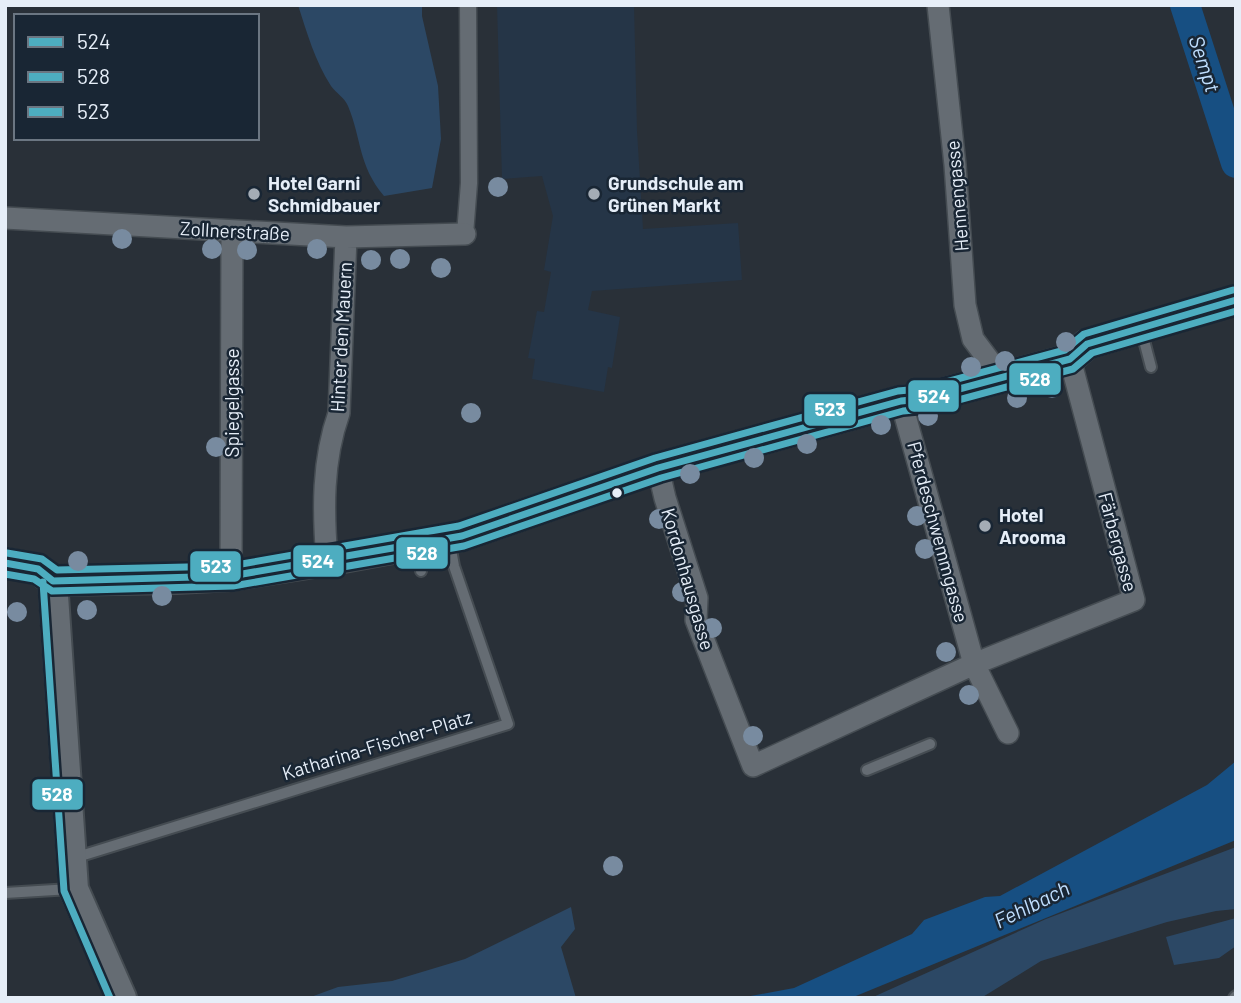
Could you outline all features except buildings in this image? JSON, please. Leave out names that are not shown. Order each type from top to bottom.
[{"type":"street","points":[[465,234],[469,183],[468,5]]},
{"type":"street","name":"Hennengasse","points":[[938,5],[955,164],[965,305],[973,340],[988,359],[993,380]]},
{"type":"street","name":"Zollnerstraße","points":[[5,218],[346,237],[465,234]]},
{"type":"street","name":"Spiegelgasse","points":[[231,576],[232,231]]},
{"type":"street","name":"Hinter den Mauern","points":[[327,561],[325,475],[331,434],[339,413],[346,237]]},
{"type":"street","points":[[5,563],[38,569],[53,581],[231,576],[327,561],[420,558],[456,537],[658,468],[901,401],[922,399],[1070,359],[1087,344],[1236,300]]},
{"type":"street","name":"Färbergasse","points":[[974,664],[1134,600],[1070,359]]},
{"type":"street","name":"Pferdeschwemmgasse","points":[[901,401],[974,664],[1008,733]]},
{"type":"street","name":"Kordonhausgasse","points":[[658,468],[697,598],[696,620],[753,766],[974,664]]},
{"type":"street","points":[[53,581],[74,889],[122,998]]},
{"type":"lane","points":[[1141,329],[1151,367]]},
{"type":"lane","name":"Katharina-Fischer-Platz","points":[[72,858],[508,724],[454,566],[456,537]]},
{"type":"lane","points":[[867,770],[930,744]]},
{"type":"lane","points":[[5,893],[74,889]]},
{"type":"shaded area","points":[[298,5],[422,5],[422,16],[438,86],[441,139],[432,188],[384,196],[369,174],[348,106],[331,86],[320,67]]},
{"type":"shaded area","name":"Grundschule am Grünen Markt","points":[[497,5],[634,5],[643,229],[738,223],[742,280],[592,291],[588,310],[620,317],[612,368],[608,367],[604,392],[532,379],[535,359],[528,358],[537,311],[544,312],[551,272],[544,270],[553,216],[542,176],[502,179]]},
{"type":"shaded area","points":[[1236,847],[1236,909],[1167,922],[1041,961],[981,998],[871,998],[1046,919]]},
{"type":"shaded area","points":[[571,907],[575,929],[561,947],[576,998],[308,998],[338,987],[392,981],[465,959]]},
{"type":"shaded area","points":[[1236,918],[1236,946],[1219,958],[1174,965],[1166,937]]},
{"type":"water","name":"Fehlbach","points":[[1236,761],[1236,840],[851,998],[740,998],[794,988],[912,934],[924,920],[985,897],[1000,896],[1207,785]]},
{"type":"waterway","name":"Sempt","points":[[1185,5],[1236,163]]},
{"type":"transit line","name":"523","points":[[7,553],[42,559],[57,570],[230,566],[459,526],[655,458],[898,391],[920,389],[1065,350],[1084,334],[1233,290]]},
{"type":"transit line","name":"524","points":[[5,563],[38,569],[53,581],[231,576],[462,536],[658,468],[901,401],[922,399],[1070,359],[1087,344],[1236,300]]},
{"type":"transit line","name":"528","points":[[5,574],[34,579],[52,591],[233,586],[464,546],[661,478],[903,411],[925,409],[1073,369],[1092,353],[1236,311]]},
{"type":"transit line","name":"528","points":[[43,582],[64,891],[110,998]]},
{"type":"place","name":"Hotel Garni Schmidbauer","points":[[254,194]]},
{"type":"place","name":"Grundschule am Grünen Markt","points":[[594,194]]},
{"type":"place","name":"Hotel Arooma","points":[[985,526]]}]
